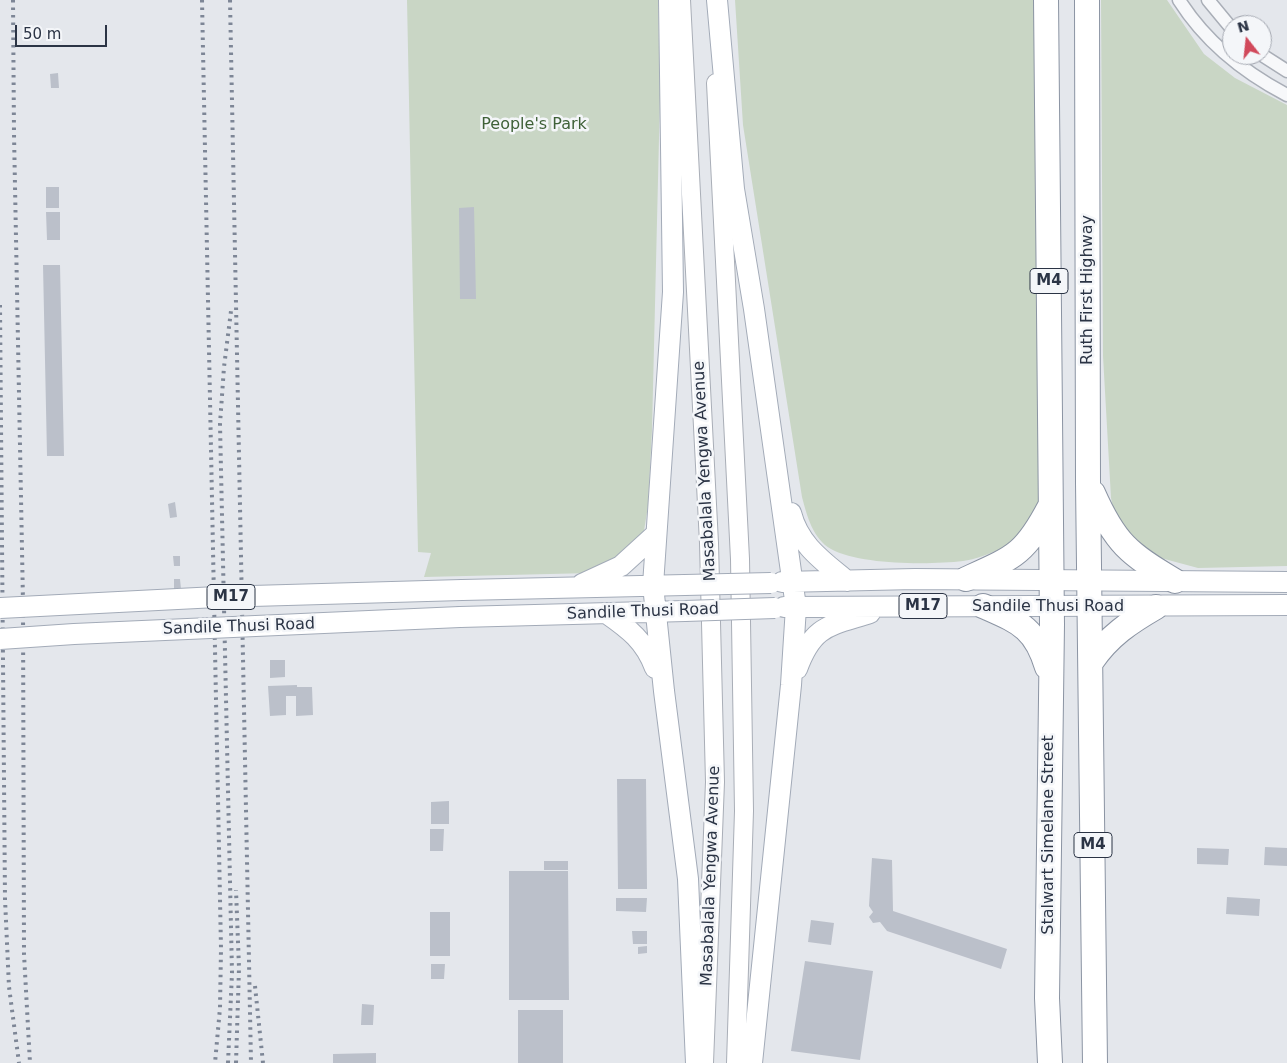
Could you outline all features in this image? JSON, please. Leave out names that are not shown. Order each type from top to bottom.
[{"type":"highway","name":"M4","points":[[1046,0],[1052,607]]},
{"type":"highway","name":"Ruth First Highway","points":[[1087,0],[1088,483],[1091,580]]},
{"type":"highway","points":[[1088,483],[1106,522],[1120,543],[1133,556],[1175,581]]},
{"type":"highway","points":[[966,579],[1017,554],[1028,544],[1051,504]]},
{"type":"highway","name":"M4","points":[[1091,580],[1095,1063]]},
{"type":"highway","points":[[982,606],[1026,628],[1036,638],[1051,681]]},
{"type":"highway","name":"Stalwart Simelane Street","points":[[1050,1063],[1048,998],[1052,607]]},
{"type":"highway","points":[[1092,661],[1102,646],[1117,631],[1156,607]]},
{"type":"main road","points":[[669,0],[672,292],[653,585],[664,691],[688,879],[696,1063]]},
{"type":"main road","name":"Masabalala Yengwa Avenue","points":[[681,0],[709,543],[715,782],[704,1063]]},
{"type":"main road","name":"Masabalala Yengwa Avenue","points":[[712,0],[720,197],[740,568],[744,810],[736,1063]]},
{"type":"main road","points":[[717,0],[734,189],[773,441],[796,607],[791,685],[752,1063]]},
{"type":"main road","points":[[773,441],[793,521],[798,533],[807,547],[847,581]]},
{"type":"main road","points":[[574,587],[621,566],[655,535]]},
{"type":"main road","name":"Sandile Thusi Road","points":[[0,608],[217,598],[793,582],[966,579],[1287,582]]},
{"type":"main road","name":"Sandile Thusi Road","points":[[0,640],[74,634],[460,617],[796,607],[982,606],[1092,608],[1287,605]]},
{"type":"main road","points":[[791,685],[805,648],[818,633],[838,623],[891,606]]},
{"type":"main road","points":[[606,614],[632,631],[644,645],[664,691]]},
{"type":"street","points":[[1179,0],[1206,36],[1259,80],[1287,96]]},
{"type":"street","points":[[1208,0],[1222,17]]},
{"type":"street","points":[[1272,61],[1287,71]]},
{"type":"green space","name":"People's Park","points":[[407,0],[658,0],[660,96],[652,430],[648,506],[643,537],[620,559],[592,573],[424,577],[431,553],[418,552]]},
{"type":"green space","points":[[735,0],[1036,0],[1039,501],[1019,533],[1002,548],[983,556],[963,561],[914,563],[877,561],[859,558],[831,549],[815,533],[802,497],[743,125]]},
{"type":"green space","points":[[1101,0],[1167,0],[1204,54],[1235,78],[1287,105],[1287,566],[1198,568],[1146,554],[1115,516],[1111,498],[1103,356]]},
{"type":"building","points":[[58,73],[59,88],[51,88],[50,74]]},
{"type":"building","points":[[46,187],[59,187],[59,208],[46,208]]},
{"type":"building","points":[[474,207],[476,299],[460,299],[459,208]]},
{"type":"building","points":[[46,212],[60,212],[60,240],[47,240]]},
{"type":"building","points":[[43,265],[60,265],[64,456],[47,456]]},
{"type":"building","points":[[175,502],[177,517],[170,518],[168,504]]},
{"type":"building","points":[[173,556],[180,556],[180,566],[174,566]]},
{"type":"building","points":[[174,579],[180,579],[181,589],[174,589]]},
{"type":"building","points":[[270,660],[285,660],[285,677],[270,678]]},
{"type":"building","points":[[297,685],[297,687],[312,687],[313,715],[296,716],[296,696],[286,696],[286,715],[270,716],[268,686]]},
{"type":"building","points":[[617,779],[646,779],[647,889],[618,889]]},
{"type":"building","points":[[449,801],[449,824],[431,824],[431,802]]},
{"type":"building","points":[[430,829],[444,829],[443,851],[430,851]]},
{"type":"building","points":[[1265,847],[1287,848],[1287,866],[1264,865]]},
{"type":"building","points":[[1197,848],[1229,849],[1228,865],[1197,864]]},
{"type":"building","points":[[872,858],[892,860],[893,911],[1007,949],[1001,969],[887,931],[880,922],[873,923],[869,917],[873,912],[869,906]]},
{"type":"building","points":[[544,861],[568,861],[568,870],[544,870]]},
{"type":"building","points":[[509,871],[568,871],[569,1000],[509,1000]]},
{"type":"building","points":[[1227,897],[1260,899],[1259,916],[1226,914]]},
{"type":"building","points":[[616,898],[647,898],[646,912],[616,911]]},
{"type":"building","points":[[430,912],[450,912],[450,956],[430,956]]},
{"type":"building","points":[[811,920],[834,923],[831,945],[808,942]]},
{"type":"building","points":[[632,931],[647,931],[647,944],[633,944]]},
{"type":"building","points":[[647,946],[647,953],[638,954],[638,947]]},
{"type":"building","points":[[805,961],[873,971],[860,1060],[791,1051]]},
{"type":"building","points":[[431,964],[445,964],[444,979],[431,979]]},
{"type":"building","points":[[362,1004],[374,1005],[373,1025],[361,1025]]},
{"type":"building","points":[[518,1010],[563,1010],[563,1063],[518,1063]]},
{"type":"building","points":[[376,1053],[376,1063],[333,1063],[333,1054]]},
{"type":"railway","points":[[13,0],[23,602],[24,954],[30,1063]]},
{"type":"railway","points":[[202,0],[221,949],[220,1008],[215,1063]]},
{"type":"railway","points":[[230,0],[251,1063]]},
{"type":"railway","points":[[0,305],[5,899],[9,987],[19,1063]]},
{"type":"railway","points":[[228,1063],[232,973],[220,424],[224,367],[231,311]]},
{"type":"railway","points":[[236,890],[239,968],[236,1063]]},
{"type":"railway","points":[[255,986],[263,1063]]}]
